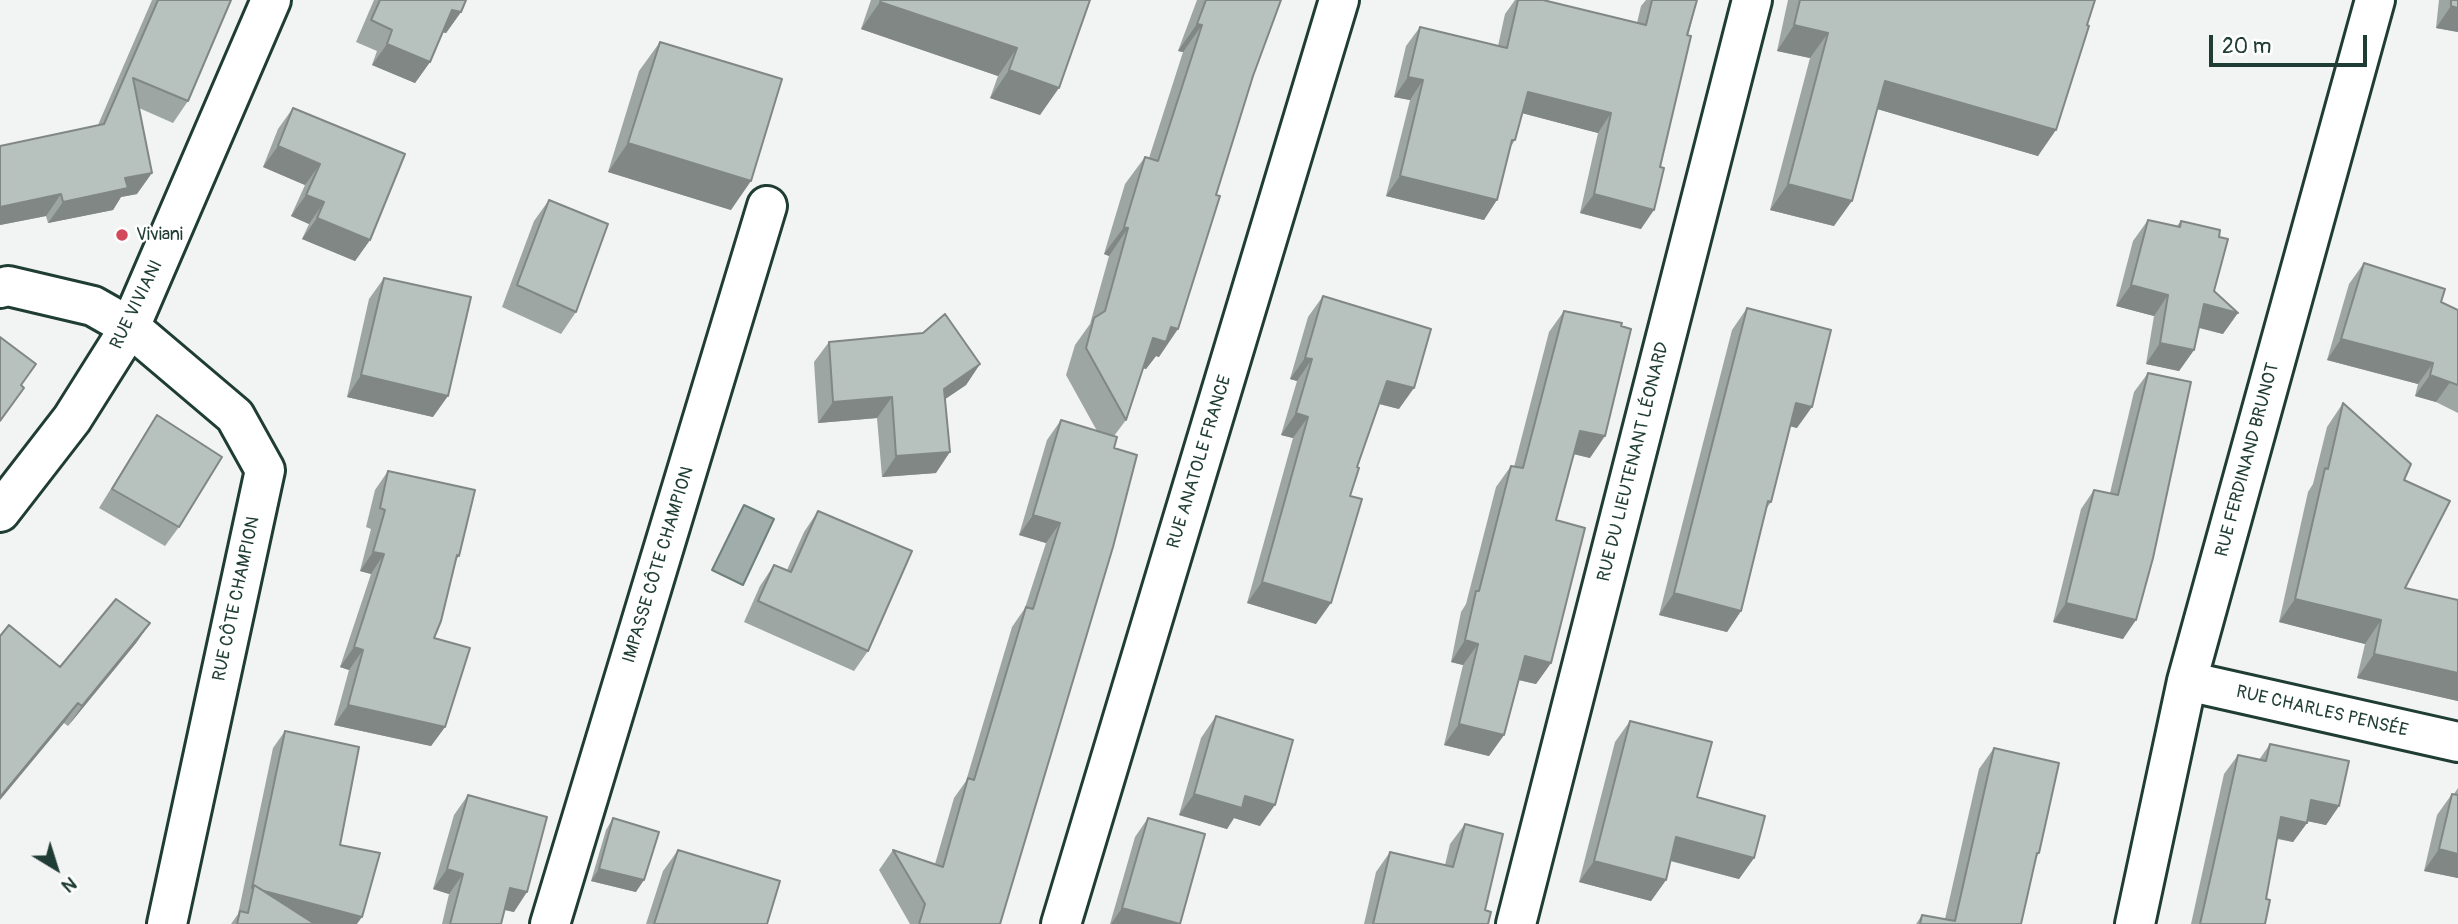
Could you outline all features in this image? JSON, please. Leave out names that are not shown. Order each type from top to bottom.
[{"type":"street","name":"RUE VIVIANI","points":[[0,512],[72,419],[130,327],[271,0]]},
{"type":"street","name":"RUE ANATOLE FRANCE","points":[[1061,924],[1339,0]]},
{"type":"street","name":"RUE DU LIEUTENANT LÉONARD","points":[[1517,924],[1752,0]]},
{"type":"street","name":"RUE FERDINAND BRUNOT","points":[[2135,924],[2186,681],[2375,0]]},
{"type":"street","name":"IMPASSE CÔTE CHAMPION","points":[[551,924],[767,206]]},
{"type":"street","name":"RUE CÔTE CHAMPION","points":[[0,288],[8,286],[93,306],[130,327],[235,415],[265,470],[167,924]]},
{"type":"street","name":"RUE CHARLES PENSÉE","points":[[2186,681],[2458,742]]},
{"type":"shaded area","points":[[744,505],[774,519],[743,585],[712,570]]},
{"type":"building","points":[[158,0],[231,0],[188,101],[133,78],[152,173],[125,178],[128,188],[63,202],[61,194],[0,207],[0,146],[104,124]]},
{"type":"building","points":[[380,0],[466,0],[461,12],[452,10],[430,62],[387,44],[392,30],[371,20]]},
{"type":"building","points":[[1090,0],[1059,88],[1009,70],[1017,48],[880,2]]},
{"type":"building","points":[[1206,0],[1281,0],[1253,76],[1216,195],[1220,196],[1178,329],[1171,327],[1166,342],[1153,338],[1126,420],[1086,348],[1094,318],[1105,311],[1128,228],[1124,227],[1145,157],[1158,161],[1202,25],[1197,24]]},
{"type":"building","points":[[1518,0],[1543,0],[1646,25],[1652,0],[1697,0],[1687,35],[1691,36],[1660,167],[1664,168],[1654,210],[1594,194],[1611,113],[1528,92],[1515,140],[1512,140],[1497,200],[1400,176],[1423,80],[1408,77],[1420,27],[1507,48]]},
{"type":"building","points":[[1800,0],[2095,0],[2056,130],[1885,81],[1852,201],[1788,184],[1828,33],[1794,25]]},
{"type":"building","points":[[2451,0],[2458,0],[2458,8],[2451,6]]},
{"type":"building","points":[[660,42],[782,79],[751,181],[628,143]]},
{"type":"building","points":[[293,108],[405,154],[370,240],[317,218],[324,202],[306,195],[320,164],[278,146]]},
{"type":"building","points":[[549,200],[608,224],[576,312],[517,285]]},
{"type":"building","points":[[2148,220],[2180,227],[2181,221],[2220,230],[2219,237],[2228,239],[2214,291],[2238,313],[2204,304],[2194,350],[2160,343],[2168,295],[2131,285]]},
{"type":"building","points":[[2364,263],[2445,289],[2441,302],[2458,310],[2458,385],[2430,375],[2433,363],[2341,339]]},
{"type":"building","points":[[384,278],[471,297],[448,396],[361,375]]},
{"type":"building","points":[[1323,296],[1431,329],[1414,388],[1387,381],[1357,467],[1359,468],[1350,496],[1362,499],[1331,603],[1262,582],[1308,417],[1296,413],[1312,359],[1305,358]]},
{"type":"building","points":[[1747,308],[1831,330],[1812,407],[1796,403],[1741,611],[1674,593]]},
{"type":"building","points":[[1564,311],[1622,323],[1621,326],[1631,329],[1605,436],[1580,431],[1556,520],[1585,528],[1551,663],[1525,656],[1504,735],[1459,724],[1478,644],[1465,640],[1511,466],[1523,468]]},
{"type":"building","points":[[945,314],[980,364],[944,389],[950,452],[896,456],[892,397],[833,402],[829,342],[923,333]]},
{"type":"building","points":[[0,337],[36,364],[21,385],[24,388],[0,421]]},
{"type":"building","points":[[2148,373],[2191,382],[2153,558],[2136,620],[2066,603],[2094,490],[2118,495]]},
{"type":"building","points":[[2343,403],[2411,464],[2404,480],[2450,501],[2405,588],[2458,600],[2458,673],[2374,654],[2381,620],[2295,599]]},
{"type":"building","points":[[157,415],[222,457],[179,527],[112,489]]},
{"type":"building","points":[[1061,420],[1117,437],[1114,448],[1137,455],[1113,547],[1000,924],[919,924],[925,904],[893,850],[943,867],[968,778],[974,780],[1026,607],[1033,609],[1060,523],[1033,515]]},
{"type":"building","points":[[388,471],[475,490],[441,621],[434,638],[470,648],[445,727],[348,705],[363,650],[354,647],[384,554],[373,552],[385,510],[380,508]]},
{"type":"building","points":[[818,511],[912,551],[868,651],[758,601],[774,565],[791,572]]},
{"type":"building","points":[[116,599],[150,623],[82,706],[78,703],[0,797],[0,636],[9,625],[60,667]]},
{"type":"building","points":[[1216,716],[1293,740],[1275,805],[1245,796],[1242,808],[1194,794]]},
{"type":"building","points":[[1630,721],[1712,742],[1697,797],[1765,816],[1754,858],[1676,837],[1666,880],[1594,861]]},
{"type":"building","points":[[285,731],[359,747],[340,845],[380,853],[362,917],[264,891],[254,885],[252,888]]},
{"type":"building","points":[[2270,744],[2349,761],[2339,806],[2311,800],[2307,823],[2281,817],[2266,899],[2270,900],[2265,924],[2200,924],[2238,755],[2266,761]]},
{"type":"building","points":[[1994,748],[2059,763],[2021,924],[1920,924],[1922,915],[1955,921]]},
{"type":"building","points":[[2452,794],[2458,795],[2458,854],[2439,849]]},
{"type":"building","points":[[468,795],[547,817],[527,892],[510,888],[501,924],[450,924],[463,874],[447,869]]},
{"type":"building","points":[[613,818],[659,832],[644,880],[599,869]]},
{"type":"building","points":[[1148,818],[1205,834],[1180,924],[1122,908]]},
{"type":"building","points":[[1465,824],[1503,834],[1485,910],[1491,912],[1488,924],[1373,924],[1390,852],[1453,867]]},
{"type":"building","points":[[678,850],[780,881],[767,924],[654,924]]},
{"type":"building","points":[[254,885],[315,924],[237,924],[240,911],[248,913]]},
{"type":"place","name":"Viviani","points":[[122,235]]}]
